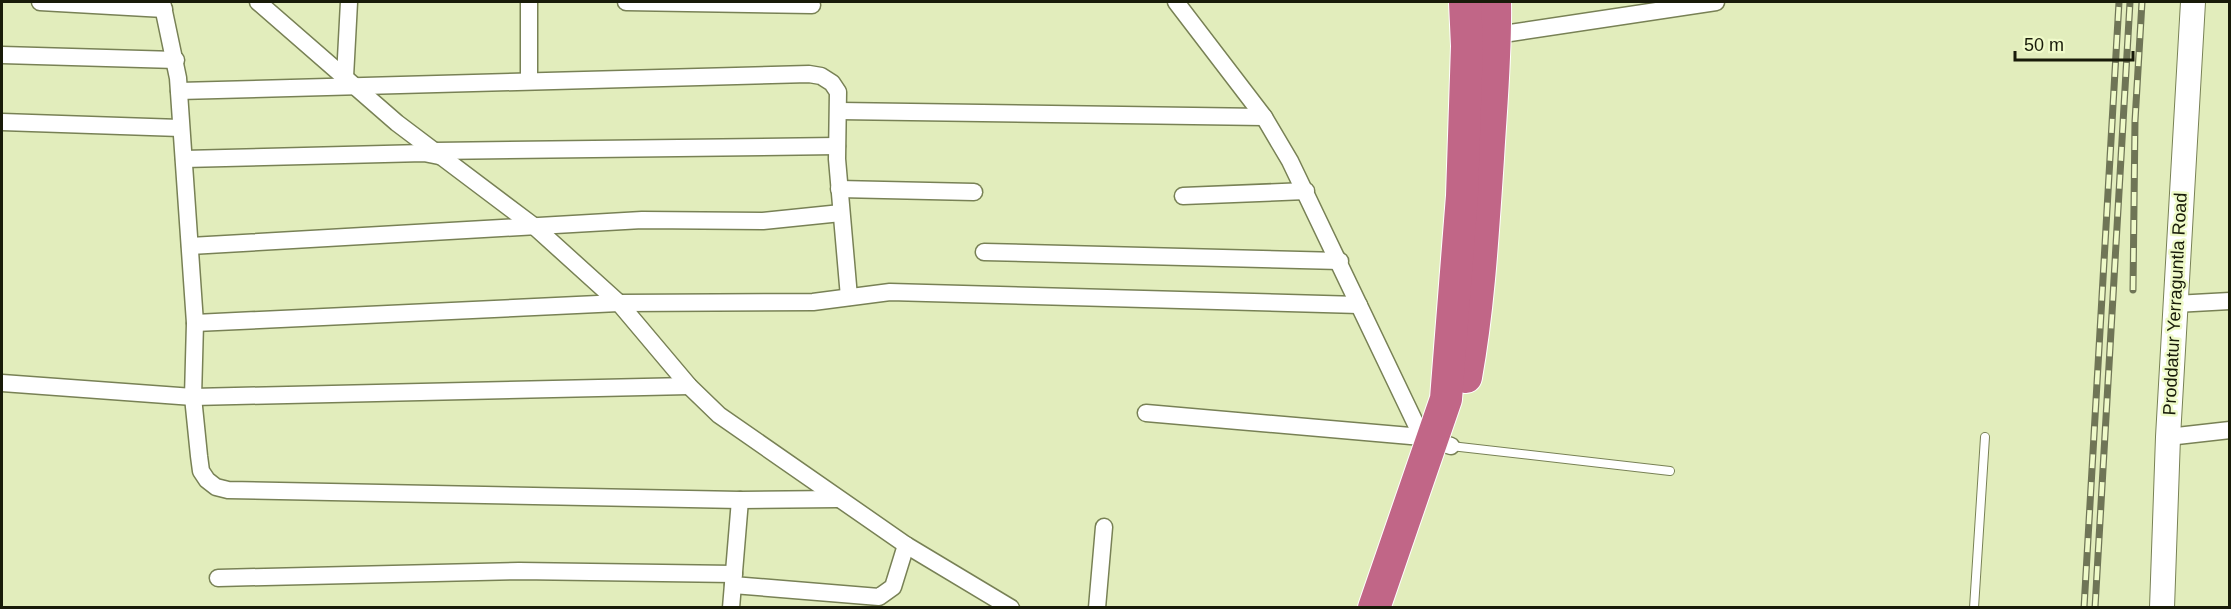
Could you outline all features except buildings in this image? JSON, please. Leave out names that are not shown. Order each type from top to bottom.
[{"type":"highway","points":[[1396,608],[1446,399],[1462,196],[1467,46],[1466,2]]},
{"type":"highway","points":[[1374,608],[1473,333],[1496,34],[1495,2]]},
{"type":"street","points":[[40,2],[163,5],[176,60],[179,91],[195,323],[194,397],[201,471],[216,487],[228,490],[740,500],[838,499]]},
{"type":"street","points":[[258,2],[396,123],[535,227],[619,303],[689,386],[719,415],[906,545],[1011,608]]},
{"type":"street","points":[[349,2],[351,83]]},
{"type":"street","points":[[529,2],[530,81]]},
{"type":"street","points":[[626,2],[812,5]]},
{"type":"street","points":[[1176,2],[1264,117],[1306,191],[1359,304],[1435,442]]},
{"type":"street","points":[[1467,46],[1496,34],[1678,4],[1716,2]]},
{"type":"street","name":"Proddatur Yerraguntla Road","points":[[2162,608],[2168,437],[2193,2]]},
{"type":"street","points":[[2,55],[176,60]]},
{"type":"street","points":[[179,91],[351,83],[809,74],[821,76],[832,82],[838,92],[839,189],[849,297]]},
{"type":"street","points":[[839,111],[1264,117]]},
{"type":"street","points":[[2,122],[180,129]]},
{"type":"street","points":[[184,159],[837,146]]},
{"type":"street","points":[[839,189],[974,192]]},
{"type":"street","points":[[1183,196],[1306,191]]},
{"type":"street","points":[[190,246],[666,219],[763,221],[841,213]]},
{"type":"street","points":[[984,252],[1340,261]]},
{"type":"street","points":[[195,323],[619,303],[813,302],[890,292],[1359,304]]},
{"type":"street","points":[[2175,304],[2229,300]]},
{"type":"street","points":[[2,383],[194,397],[689,386]]},
{"type":"street","points":[[1146,413],[1435,442]]},
{"type":"street","points":[[2168,437],[2229,430]]},
{"type":"street","points":[[731,608],[740,500]]},
{"type":"street","points":[[1097,608],[1104,527]]},
{"type":"street","points":[[218,578],[519,571],[734,579],[879,597],[887,594],[893,586],[906,545]]},
{"type":"lane","points":[[1974,608],[1985,437]]},
{"type":"lane","points":[[1435,442],[1670,471]]},
{"type":"railway","points":[[2084,608],[2119,2]]},
{"type":"railway","points":[[2095,608],[2130,2]]},
{"type":"railway","points":[[2133,290],[2135,121],[2142,2]]}]
